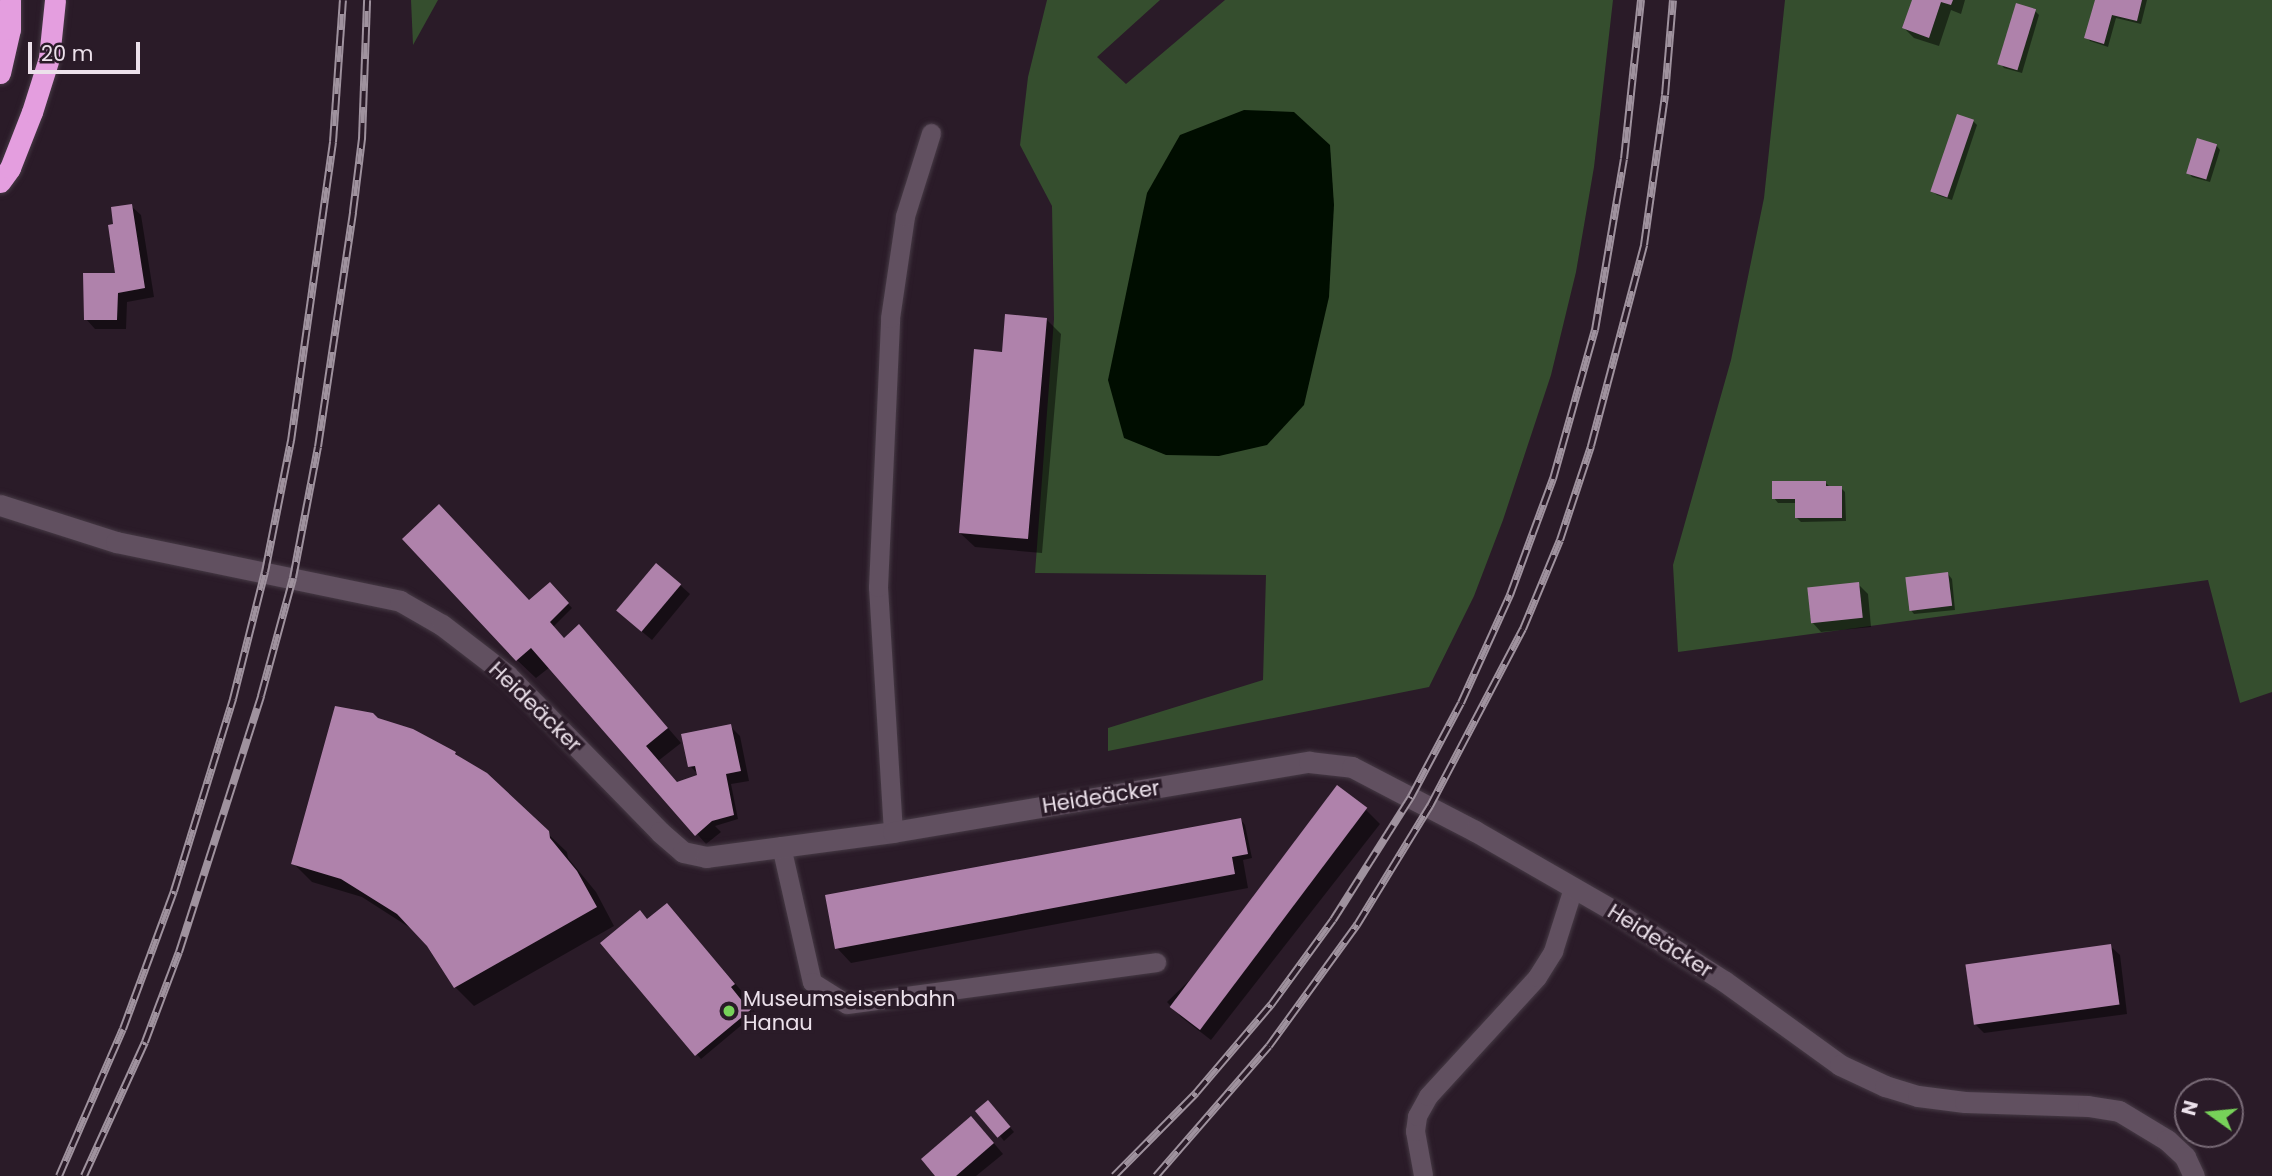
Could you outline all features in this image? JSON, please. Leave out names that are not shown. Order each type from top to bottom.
[{"type":"highway","points":[[0,74],[10,29],[10,0]]},
{"type":"highway","points":[[0,182],[10,168],[49,58],[55,0]]},
{"type":"street","name":"Heideäcker","points":[[0,505],[116,542],[400,601],[442,625],[507,675],[683,852],[706,857],[893,832],[1309,762],[1352,767],[1441,812],[1573,888],[1724,981],[1840,1065],[1885,1086],[1918,1096],[1965,1102],[2088,1106],[2119,1111],[2167,1140],[2185,1157],[2194,1176]]},
{"type":"lane","points":[[893,832],[878,586],[890,318],[905,216],[931,134]]},
{"type":"lane","points":[[781,846],[812,982],[847,1003],[1156,962]]},
{"type":"lane","points":[[1423,1175],[1415,1131],[1417,1116],[1429,1096],[1536,977],[1553,951],[1573,888]]},
{"type":"green space","points":[[411,0],[438,0],[413,45]]},
{"type":"green space","points":[[1047,0],[1160,0],[1097,57],[1126,84],[1225,0],[1613,0],[1594,167],[1576,272],[1551,375],[1503,520],[1474,596],[1429,687],[1108,751],[1108,728],[1263,680],[1266,575],[1035,573],[1054,319],[1052,206],[1020,145],[1028,77]]},
{"type":"green space","points":[[1785,0],[2272,0],[2272,692],[2240,703],[2208,580],[1678,652],[1673,565],[1731,360],[1764,198]]},
{"type":"shaded area","points":[[1244,110],[1294,112],[1330,145],[1334,205],[1329,297],[1304,405],[1267,445],[1219,456],[1166,455],[1124,438],[1108,380],[1147,193],[1180,135]]},
{"type":"building","points":[[1912,0],[1953,0],[1951,5],[1941,2],[1929,38],[1902,28]]},
{"type":"building","points":[[2095,0],[2142,0],[2137,21],[2112,15],[2104,44],[2084,38]]},
{"type":"building","points":[[2016,3],[2036,9],[2017,70],[1997,64]]},
{"type":"building","points":[[1957,114],[1974,120],[1947,197],[1930,192]]},
{"type":"building","points":[[2197,138],[2217,144],[2206,180],[2186,173]]},
{"type":"building","points":[[132,204],[145,288],[118,293],[117,320],[84,320],[83,273],[115,273],[108,225],[113,224],[111,207]]},
{"type":"building","points":[[1005,314],[1047,318],[1028,539],[959,533],[974,349],[1002,352]]},
{"type":"building","points":[[1772,481],[1826,481],[1826,486],[1842,486],[1842,518],[1795,518],[1795,499],[1772,499]]},
{"type":"building","points":[[439,504],[529,600],[550,582],[569,603],[550,622],[564,638],[579,624],[668,728],[646,746],[677,782],[697,775],[695,766],[688,767],[681,734],[731,724],[741,771],[726,774],[734,815],[712,821],[695,836],[531,648],[516,661],[402,539]]},
{"type":"building","points":[[656,563],[681,584],[641,632],[616,610]]},
{"type":"building","points":[[1948,572],[1952,606],[1909,611],[1905,577]]},
{"type":"building","points":[[1859,582],[1863,618],[1811,623],[1807,587]]},
{"type":"building","points":[[335,706],[373,713],[378,718],[413,729],[456,752],[455,754],[487,773],[549,831],[550,838],[577,871],[597,907],[454,988],[427,946],[397,914],[341,879],[291,864]]},
{"type":"building","points":[[1337,785],[1367,808],[1200,1030],[1170,1007]]},
{"type":"building","points":[[1241,818],[1248,854],[1232,857],[1235,874],[835,949],[825,895]]},
{"type":"building","points":[[667,903],[735,984],[731,987],[747,1007],[750,1004],[753,1008],[695,1056],[600,943],[640,910],[647,919]]},
{"type":"building","points":[[2111,944],[2119,1004],[1974,1025],[1965,964]]},
{"type":"building","points":[[988,1100],[1010,1127],[997,1138],[975,1111]]},
{"type":"building","points":[[971,1116],[994,1143],[956,1176],[935,1176],[921,1159]]},
{"type":"railway","points":[[59,1176],[123,1029],[174,891],[233,699],[265,572],[291,441],[333,142],[343,0]]},
{"type":"railway","points":[[84,1176],[145,1042],[179,952],[261,696],[293,578],[318,447],[353,212],[362,139],[367,0]]},
{"type":"railway","points":[[1114,1176],[1196,1093],[1271,1005],[1333,920],[1411,797],[1461,703],[1510,595],[1553,479],[1595,330],[1624,159],[1641,0]]},
{"type":"railway","points":[[1156,1176],[1269,1046],[1357,925],[1430,806],[1523,629],[1560,540],[1591,446],[1644,245],[1665,95],[1673,0]]},
{"type":"place","name":"Museumseisenbahn Hanau","points":[[729,1011]]}]
